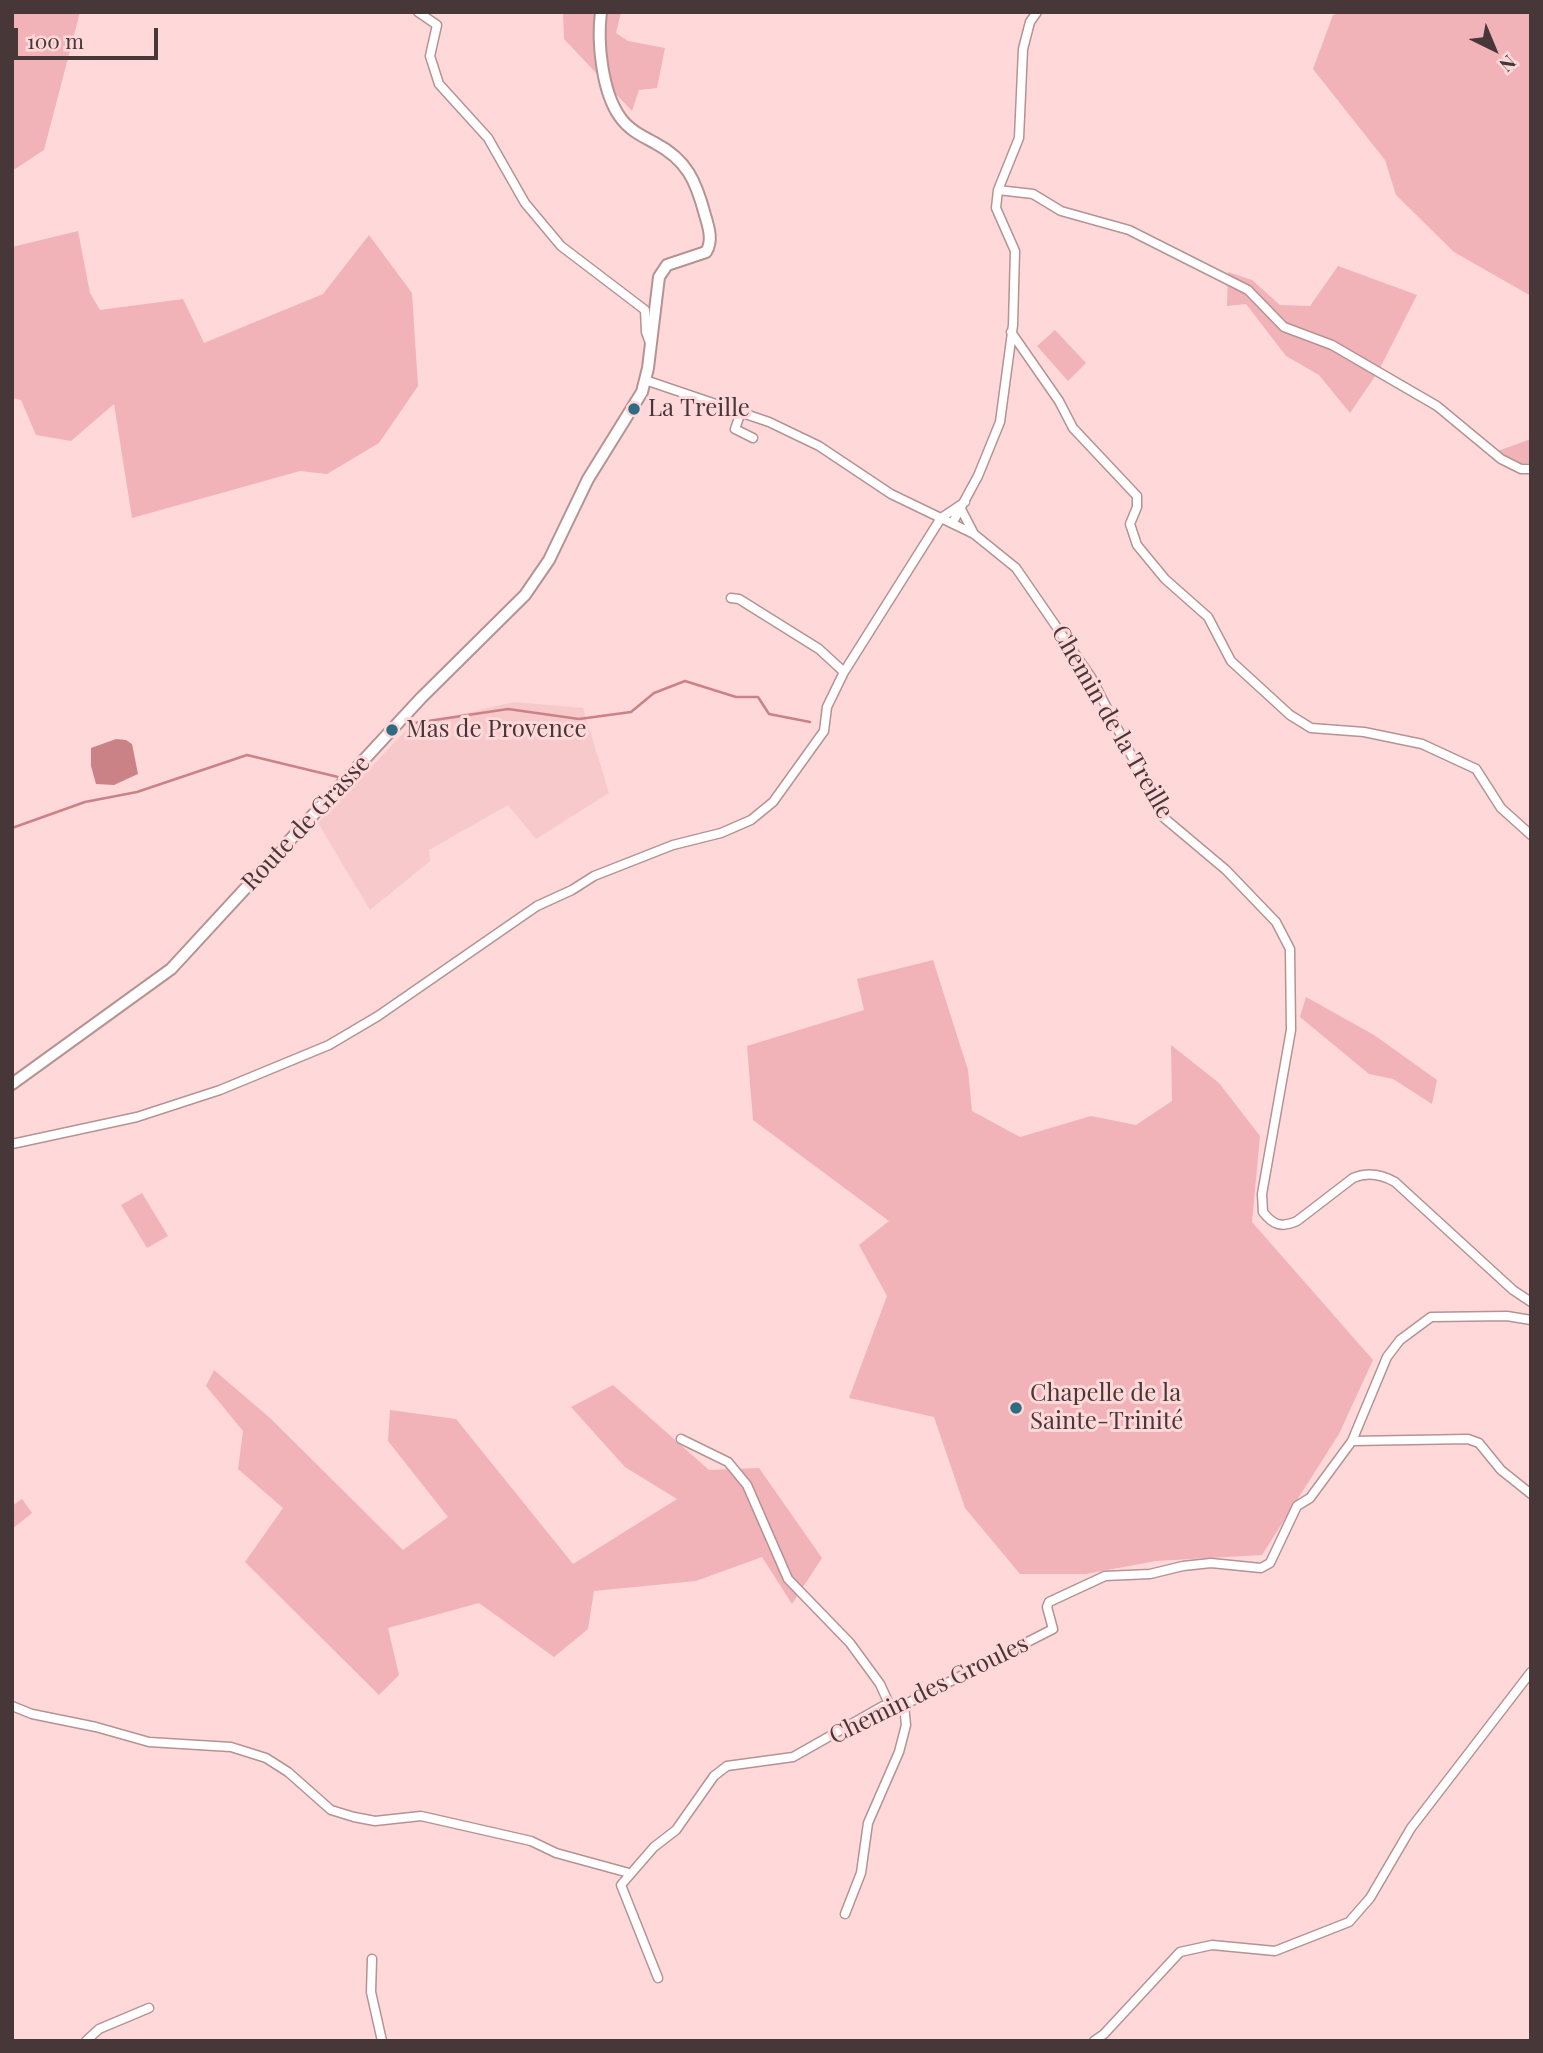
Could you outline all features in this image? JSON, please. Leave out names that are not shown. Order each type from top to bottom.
[{"type":"street","points":[[418,12],[437,25],[430,56],[439,84],[488,138],[516,190],[545,229],[561,246],[645,310],[646,332],[650,343]]},
{"type":"street","name":"Route de Grasse","points":[[12,1084],[172,969],[421,698],[525,595],[549,560],[588,479],[634,409],[645,380],[653,304],[662,271],[670,264],[706,252],[709,233],[698,187],[689,170],[675,155],[636,133],[618,114],[599,52],[601,12]]},
{"type":"street","points":[[953,522],[1000,422],[1011,332],[1015,251],[996,208],[998,190],[1019,138],[1024,49],[1030,22],[1037,12]]},
{"type":"street","points":[[998,190],[1033,194],[1060,211],[1129,230],[1248,290],[1284,327],[1332,345],[1437,406],[1501,459],[1521,469],[1531,468]]},
{"type":"street","points":[[1011,332],[1059,401],[1073,428],[1137,496],[1137,507],[1130,524],[1131,534],[1137,545],[1165,579],[1208,617],[1224,652],[1254,685],[1311,729],[1364,732],[1422,744],[1476,769],[1500,808],[1531,835]]},
{"type":"street","name":"Chemin de la Treille","points":[[645,380],[741,412],[819,446],[891,494],[974,534],[1016,568],[1053,618],[1119,727],[1163,817],[1226,870],[1276,922],[1287,942],[1291,966],[1291,1030],[1262,1194],[1265,1215],[1274,1223],[1286,1225],[1297,1221],[1353,1178],[1361,1175],[1381,1175],[1395,1182],[1513,1290],[1531,1302]]},
{"type":"street","points":[[741,412],[735,429],[753,438]]},
{"type":"street","points":[[12,1144],[137,1117],[220,1090],[329,1045],[378,1016],[537,906],[572,890],[594,876],[673,845],[721,833],[751,820],[773,802],[824,730],[827,707],[844,672],[941,518],[963,505]]},
{"type":"street","points":[[963,505],[974,534]]},
{"type":"street","points":[[731,598],[739,598],[819,649],[844,672]]},
{"type":"street","name":"Chemin des Groules","points":[[629,1873],[654,1847],[676,1830],[714,1776],[727,1766],[793,1757],[883,1706],[904,1705],[1045,1634],[1053,1629],[1047,1607],[1049,1602],[1105,1576],[1150,1574],[1211,1563],[1261,1568],[1270,1563],[1297,1506],[1310,1498],[1352,1441],[1387,1357],[1412,1329],[1432,1317],[1507,1316],[1531,1320]]},
{"type":"street","points":[[1352,1441],[1468,1438],[1479,1443],[1501,1470],[1531,1494]]},
{"type":"street","points":[[681,1439],[728,1462],[747,1485],[788,1579],[850,1643],[880,1684],[890,1706]]},
{"type":"street","points":[[1094,2041],[1104,2034],[1180,1952],[1212,1945],[1275,1951],[1349,1922],[1370,1898],[1410,1828],[1531,1672]]},
{"type":"street","points":[[845,1914],[861,1874],[868,1823],[899,1752],[906,1725],[904,1705]]},
{"type":"street","points":[[12,1706],[32,1714],[96,1727],[149,1742],[231,1747],[266,1758],[288,1772],[331,1810],[374,1821],[421,1816],[531,1841],[556,1853],[629,1873],[621,1885],[658,1978]]},
{"type":"street","points":[[372,1959],[372,1992],[382,2041]]},
{"type":"street","points":[[86,2041],[99,2029],[149,2008]]},
{"type":"shaded area","points":[[12,12],[80,12],[44,150],[12,171]]},
{"type":"shaded area","points":[[563,12],[621,12],[616,33],[628,41],[665,48],[657,88],[639,90],[632,111],[564,39]]},
{"type":"shaded area","points":[[1341,12],[1531,12],[1531,296],[1454,252],[1396,195],[1385,160],[1313,69],[1333,15]]},
{"type":"shaded area","points":[[78,231],[90,293],[100,310],[183,299],[204,343],[323,294],[369,235],[412,293],[418,386],[379,443],[327,474],[300,471],[132,518],[114,404],[71,441],[36,435],[21,400],[12,398],[12,247]]},
{"type":"shaded area","points":[[1338,266],[1417,295],[1378,372],[1350,413],[1319,375],[1286,356],[1246,304],[1227,306],[1228,272],[1252,280],[1280,305],[1310,306]]},
{"type":"shaded area","points":[[1055,330],[1086,363],[1068,381],[1037,346]]},
{"type":"shaded area","points":[[1531,439],[1531,463],[1515,464],[1495,452]]},
{"type":"shaded area","points":[[514,702],[583,708],[609,793],[536,839],[508,805],[429,850],[430,861],[370,910],[318,823],[410,726]]},
{"type":"shaded area","points":[[116,739],[132,744],[138,774],[114,785],[96,784],[91,766],[91,748]]},
{"type":"shaded area","points":[[933,960],[968,1070],[972,1111],[1020,1137],[1091,1116],[1136,1125],[1172,1101],[1171,1045],[1219,1083],[1260,1136],[1252,1222],[1373,1360],[1339,1434],[1262,1555],[1156,1561],[1086,1574],[1020,1574],[965,1508],[934,1417],[849,1398],[887,1296],[859,1245],[889,1221],[753,1120],[747,1046],[864,1010],[857,979]]},
{"type":"shaded area","points":[[1306,997],[1374,1035],[1437,1080],[1432,1104],[1393,1079],[1369,1074],[1300,1017]]},
{"type":"shaded area","points":[[142,1193],[168,1236],[147,1248],[121,1205]]},
{"type":"shaded area","points":[[214,1370],[270,1418],[403,1550],[448,1517],[388,1441],[390,1410],[456,1419],[573,1564],[677,1499],[625,1467],[571,1407],[613,1385],[709,1470],[759,1468],[822,1558],[792,1604],[762,1557],[696,1581],[594,1591],[588,1629],[554,1657],[479,1603],[388,1628],[399,1675],[379,1695],[245,1562],[283,1508],[238,1469],[243,1431],[206,1386]]},
{"type":"shaded area","points":[[22,1499],[32,1513],[12,1529],[12,1506]]},
{"type":"waterway","points":[[408,724],[508,709],[579,719],[631,712],[654,693],[685,681],[736,697],[758,697],[769,714],[810,722]]},
{"type":"waterway","points":[[12,828],[85,802],[137,792],[247,755],[338,777]]},
{"type":"place","name":"La Treille","points":[[634,409]]},
{"type":"place","name":"Mas de Provence","points":[[392,730]]},
{"type":"place","name":"Chapelle de la Sainte-Trinité","points":[[1016,1408]]}]
